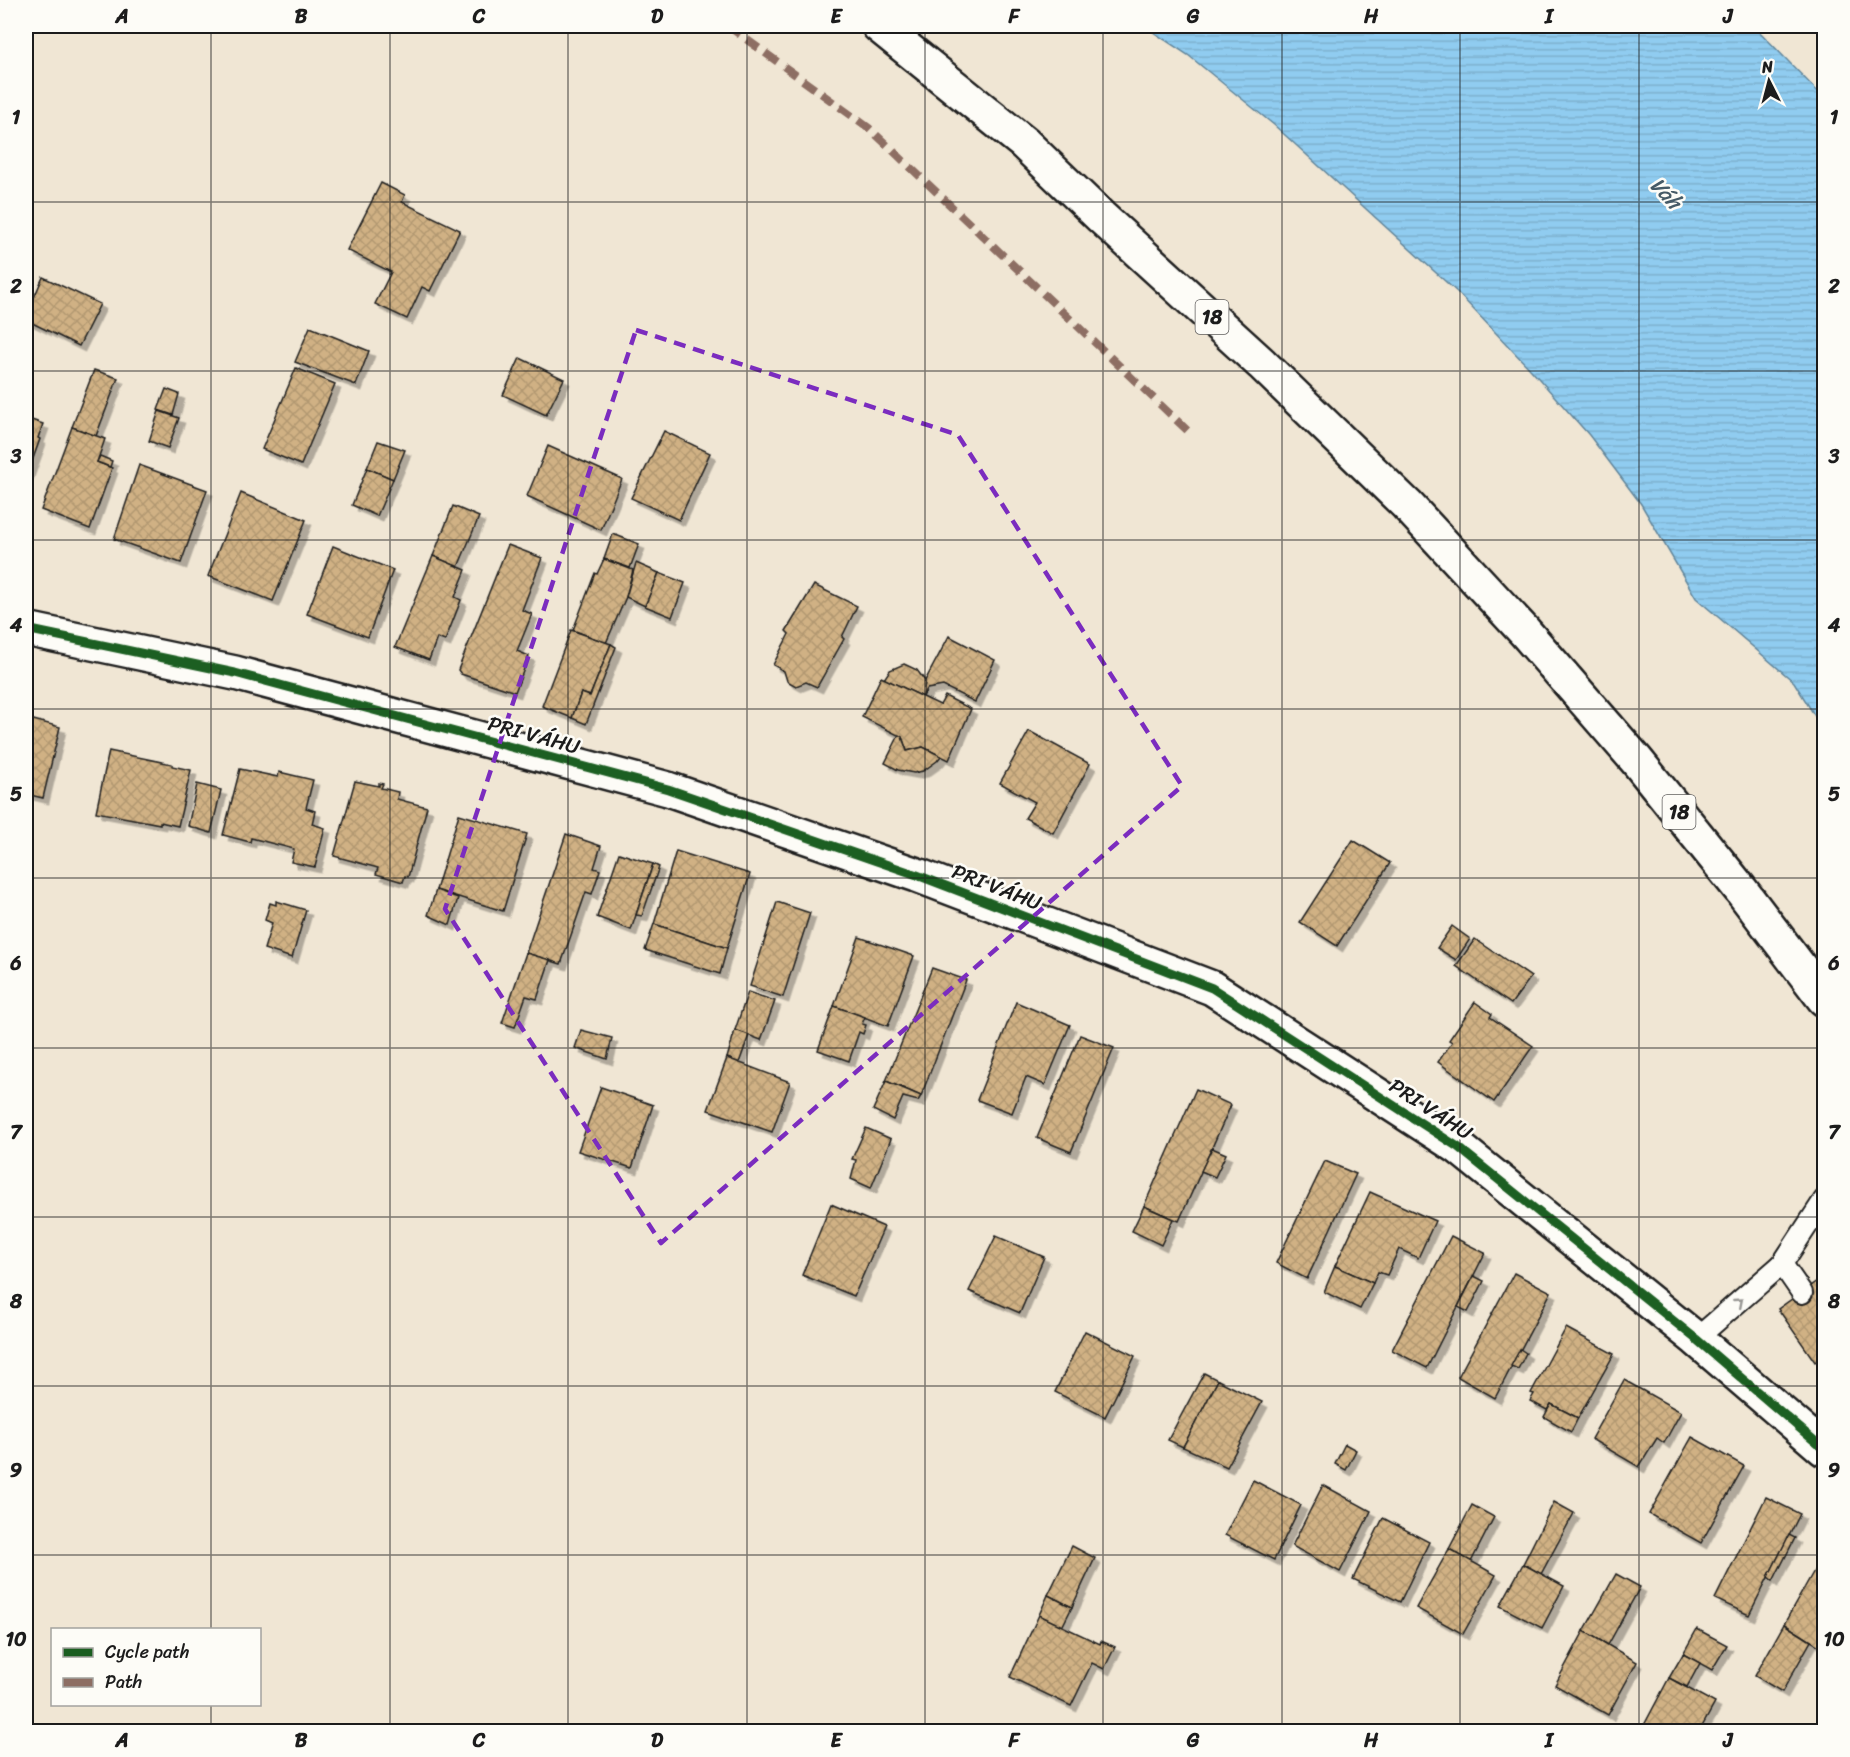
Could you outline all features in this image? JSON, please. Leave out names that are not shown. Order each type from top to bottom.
[{"type":"street","name":"18","points":[[879,26],[1024,143],[1101,217],[1254,356],[1407,505],[1525,632],[1637,761],[1741,890],[1824,999]]},
{"type":"street","name":"PRI VÁHU","points":[[26,628],[235,673],[668,789],[917,875],[1212,988],[1458,1147],[1696,1339],[1824,1449]]},
{"type":"lane","points":[[1696,1339],[1782,1264],[1824,1200]]},
{"type":"lane","points":[[1782,1264],[1802,1293]]},
{"type":"highlighted area","points":[[636,330],[958,435],[1182,786],[661,1243],[445,909]]},
{"type":"water","name":"Váh","points":[[1144,26],[1754,26],[1824,98],[1824,731],[1794,682],[1696,598],[1641,504],[1589,435],[1457,292],[1274,125],[1188,55]]},
{"type":"building","points":[[381,183],[405,195],[402,202],[460,230],[430,291],[422,287],[407,319],[375,304],[391,272],[347,250]]},
{"type":"building","points":[[43,277],[100,304],[79,346],[26,320]]},
{"type":"building","points":[[310,327],[369,351],[356,385],[295,362]]},
{"type":"building","points":[[520,358],[564,379],[546,415],[503,395]]},
{"type":"building","points":[[296,368],[335,384],[301,465],[262,449]]},
{"type":"building","points":[[94,370],[118,378],[96,436],[72,427]]},
{"type":"building","points":[[166,389],[179,394],[173,415],[158,410]]},
{"type":"building","points":[[159,411],[179,418],[168,448],[149,441]]},
{"type":"building","points":[[26,418],[43,424],[26,478]]},
{"type":"building","points":[[72,427],[105,439],[97,462],[112,468],[90,529],[41,510]]},
{"type":"building","points":[[664,431],[710,453],[679,520],[631,498]]},
{"type":"building","points":[[378,441],[405,450],[393,479],[367,468]]},
{"type":"building","points":[[548,446],[622,479],[601,530],[527,496]]},
{"type":"building","points":[[100,456],[112,461],[110,467],[97,462]]},
{"type":"building","points":[[139,465],[207,490],[181,563],[114,539]]},
{"type":"building","points":[[367,468],[393,479],[377,516],[352,505]]},
{"type":"building","points":[[241,493],[306,520],[273,601],[208,576]]},
{"type":"building","points":[[453,506],[479,517],[458,567],[433,556]]},
{"type":"building","points":[[613,534],[639,544],[630,568],[604,559]]},
{"type":"building","points":[[508,545],[542,558],[522,610],[532,614],[517,651],[529,656],[515,692],[461,674],[458,670]]},
{"type":"building","points":[[333,546],[393,570],[368,637],[307,614]]},
{"type":"building","points":[[433,556],[466,570],[455,597],[461,600],[445,641],[437,638],[429,660],[395,647]]},
{"type":"building","points":[[604,559],[633,570],[626,597],[606,643],[573,630],[595,573],[597,574]]},
{"type":"building","points":[[636,563],[659,573],[645,606],[626,597]]},
{"type":"building","points":[[659,573],[685,583],[672,617],[645,606]]},
{"type":"building","points":[[814,585],[857,606],[842,637],[844,639],[817,687],[806,682],[796,686],[787,681],[784,671],[773,665],[789,634],[786,631]]},
{"type":"building","points":[[571,630],[611,644],[590,696],[581,693],[572,718],[542,706]]},
{"type":"building","points":[[949,636],[995,660],[975,702],[943,686],[927,689],[923,697],[925,681]]},
{"type":"building","points":[[611,644],[616,647],[586,724],[572,718],[581,693],[590,696]]},
{"type":"building","points":[[904,664],[917,670],[925,681],[923,697],[884,679],[890,670]]},
{"type":"building","points":[[881,677],[940,705],[945,696],[971,709],[949,760],[923,747],[907,751],[902,737],[862,717]]},
{"type":"building","points":[[26,718],[60,727],[43,798],[26,794]]},
{"type":"building","points":[[1029,731],[1090,764],[1053,833],[1025,818],[1035,802],[1000,783]]},
{"type":"building","points":[[899,735],[907,751],[923,747],[941,756],[923,771],[914,773],[898,770],[885,763]]},
{"type":"building","points":[[109,751],[191,770],[178,826],[96,812]]},
{"type":"building","points":[[240,769],[278,777],[279,772],[313,780],[306,808],[315,811],[312,824],[325,828],[315,867],[291,862],[294,849],[251,838],[250,842],[223,835]]},
{"type":"building","points":[[355,781],[379,786],[379,783],[383,784],[381,788],[398,792],[397,799],[427,807],[408,877],[405,876],[403,882],[376,874],[378,868],[334,856]]},
{"type":"building","points":[[197,784],[221,790],[211,833],[188,826]]},
{"type":"building","points":[[459,814],[527,834],[503,911],[436,890]]},
{"type":"building","points":[[566,834],[601,846],[594,868],[600,870],[592,894],[586,892],[561,964],[526,953]]},
{"type":"building","points":[[1353,840],[1390,863],[1337,946],[1300,922]]},
{"type":"building","points":[[676,851],[750,874],[727,948],[654,924]]},
{"type":"building","points":[[619,853],[653,864],[631,930],[597,917]]},
{"type":"building","points":[[653,864],[659,867],[642,916],[636,915]]},
{"type":"building","points":[[436,890],[458,898],[450,925],[428,915]]},
{"type":"building","points":[[276,901],[306,910],[292,958],[264,949],[272,923],[265,920],[270,903],[276,905]]},
{"type":"building","points":[[777,902],[810,913],[783,997],[750,986]]},
{"type":"building","points":[[654,924],[727,948],[720,974],[645,950]]},
{"type":"building","points":[[1452,926],[1470,939],[1456,960],[1437,948]]},
{"type":"building","points":[[859,937],[914,956],[888,1026],[834,1006]]},
{"type":"building","points":[[1475,939],[1531,977],[1511,1004],[1456,966]]},
{"type":"building","points":[[526,953],[550,960],[537,999],[526,996],[515,1027],[502,1023]]},
{"type":"building","points":[[932,968],[966,980],[921,1096],[886,1081]]},
{"type":"building","points":[[748,992],[775,1001],[761,1040],[735,1030]]},
{"type":"building","points":[[1016,1002],[1070,1025],[1045,1085],[1026,1077],[1012,1113],[977,1100]]},
{"type":"building","points":[[1475,1002],[1492,1014],[1490,1017],[1533,1046],[1494,1102],[1438,1062],[1452,1042],[1449,1040]]},
{"type":"building","points":[[834,1006],[865,1017],[862,1024],[866,1025],[863,1034],[859,1032],[849,1061],[818,1050]]},
{"type":"building","points":[[581,1030],[612,1038],[607,1059],[575,1048]]},
{"type":"building","points":[[735,1030],[749,1035],[739,1063],[727,1058]]},
{"type":"building","points":[[1080,1035],[1114,1048],[1071,1152],[1037,1138]]},
{"type":"building","points":[[727,1058],[790,1082],[772,1132],[708,1110]]},
{"type":"building","points":[[886,1081],[921,1096],[918,1101],[903,1097],[893,1120],[873,1110]]},
{"type":"building","points":[[601,1087],[653,1105],[632,1168],[578,1151]]},
{"type":"building","points":[[1196,1089],[1231,1105],[1179,1221],[1144,1206]]},
{"type":"building","points":[[866,1128],[891,1139],[871,1188],[851,1179],[856,1160],[852,1159]]},
{"type":"building","points":[[1212,1148],[1226,1154],[1215,1177],[1201,1171]]},
{"type":"building","points":[[1325,1161],[1356,1174],[1307,1279],[1276,1263]]},
{"type":"building","points":[[1370,1192],[1435,1221],[1418,1258],[1399,1249],[1387,1275],[1378,1272],[1373,1283],[1335,1266]]},
{"type":"building","points":[[831,1204],[884,1227],[854,1296],[802,1275]]},
{"type":"building","points":[[1144,1206],[1173,1219],[1161,1245],[1132,1231]]},
{"type":"building","points":[[996,1236],[1044,1257],[1020,1313],[969,1291]]},
{"type":"building","points":[[1451,1236],[1485,1253],[1427,1368],[1392,1350]]},
{"type":"building","points":[[1335,1266],[1373,1283],[1360,1309],[1324,1292]]},
{"type":"building","points":[[1514,1273],[1551,1292],[1495,1398],[1458,1377]]},
{"type":"building","points":[[1474,1276],[1484,1281],[1468,1312],[1458,1307]]},
{"type":"building","points":[[1824,1276],[1824,1355],[1815,1362],[1778,1309]]},
{"type":"building","points":[[1566,1328],[1614,1354],[1578,1418],[1551,1404],[1547,1410],[1530,1401],[1534,1394],[1531,1393]]},
{"type":"building","points":[[1085,1331],[1135,1356],[1105,1417],[1055,1392]]},
{"type":"building","points":[[1520,1349],[1526,1353],[1518,1369],[1511,1366]]},
{"type":"building","points":[[1204,1373],[1218,1380],[1183,1447],[1168,1440]]},
{"type":"building","points":[[1218,1380],[1262,1402],[1227,1467],[1183,1447]]},
{"type":"building","points":[[1624,1380],[1681,1412],[1664,1443],[1657,1438],[1639,1467],[1591,1439]]},
{"type":"building","points":[[1551,1404],[1578,1418],[1571,1432],[1544,1417]]},
{"type":"building","points":[[1692,1437],[1744,1466],[1701,1543],[1649,1514]]},
{"type":"building","points":[[1345,1444],[1356,1450],[1346,1470],[1335,1464]]},
{"type":"building","points":[[1253,1480],[1301,1505],[1274,1560],[1225,1535]]},
{"type":"building","points":[[1323,1485],[1371,1511],[1340,1572],[1292,1546]]},
{"type":"building","points":[[1766,1497],[1800,1514],[1749,1615],[1715,1599]]},
{"type":"building","points":[[1554,1502],[1574,1513],[1541,1574],[1523,1564]]},
{"type":"building","points":[[1472,1505],[1494,1517],[1471,1562],[1449,1549]]},
{"type":"building","points":[[1383,1518],[1429,1542],[1400,1602],[1353,1579]]},
{"type":"building","points":[[1789,1535],[1795,1538],[1773,1581],[1768,1577]]},
{"type":"building","points":[[1072,1546],[1095,1558],[1072,1607],[1048,1595]]},
{"type":"building","points":[[1449,1549],[1496,1575],[1463,1634],[1416,1608]]},
{"type":"building","points":[[1824,1553],[1824,1637],[1819,1646],[1784,1624]]},
{"type":"building","points":[[1523,1564],[1564,1586],[1542,1628],[1500,1606]]},
{"type":"building","points":[[1616,1574],[1640,1587],[1608,1645],[1584,1631]]},
{"type":"building","points":[[1048,1595],[1072,1607],[1062,1627],[1039,1615]]},
{"type":"building","points":[[1039,1615],[1100,1644],[1101,1641],[1115,1647],[1104,1669],[1092,1663],[1071,1706],[1010,1677]]},
{"type":"building","points":[[1784,1624],[1811,1641],[1782,1692],[1755,1676]]},
{"type":"building","points":[[1697,1629],[1727,1645],[1712,1670],[1683,1654]]},
{"type":"building","points":[[1584,1631],[1637,1662],[1608,1715],[1555,1685]]},
{"type":"building","points":[[1683,1654],[1700,1663],[1687,1687],[1669,1678]]},
{"type":"building","points":[[1669,1678],[1715,1703],[1699,1732],[1647,1732],[1642,1729]]},
{"type":"marked path","points":[[728,26],[869,128],[1189,432]]},
{"type":"cycle path","points":[[26,629],[235,673],[668,789],[917,875],[1212,988],[1458,1147],[1696,1339],[1824,1449]]}]
